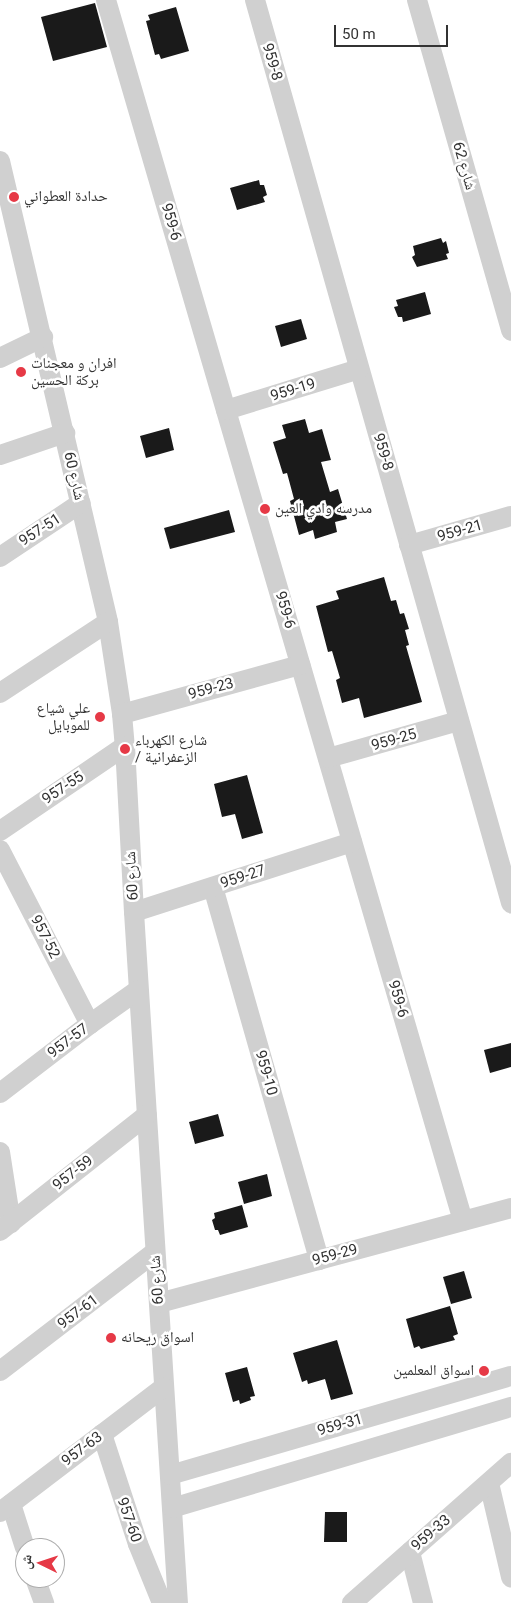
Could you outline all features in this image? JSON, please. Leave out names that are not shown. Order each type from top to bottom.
[{"type":"street","name":"959-6","points":[[106,0],[463,1221]]},
{"type":"street","name":"959-8","points":[[255,0],[511,903]]},
{"type":"street","name":"شارع 62","points":[[417,0],[511,331]]},
{"type":"street","name":"شارع 60","points":[[0,161],[43,337],[108,622],[122,714],[178,1603]]},
{"type":"street","points":[[0,358],[43,337]]},
{"type":"street","name":"959-19","points":[[226,410],[359,369]]},
{"type":"street","points":[[0,455],[65,434]]},
{"type":"street","name":"957-51","points":[[0,557],[81,503]]},
{"type":"street","name":"959-21","points":[[409,545],[511,516]]},
{"type":"street","points":[[0,693],[108,622]]},
{"type":"street","name":"959-23","points":[[122,714],[300,665]]},
{"type":"street","name":"959-25","points":[[328,758],[459,721]]},
{"type":"street","name":"957-55","points":[[0,831],[125,746]]},
{"type":"street","name":"959-27","points":[[134,912],[352,842]]},
{"type":"street","name":"957-52","points":[[0,850],[90,1024]]},
{"type":"street","name":"959-10","points":[[213,887],[319,1260]]},
{"type":"street","name":"957-57","points":[[0,1093],[138,990]]},
{"type":"street","name":"957-59","points":[[5,1227],[147,1115]]},
{"type":"street","points":[[0,1152],[5,1227]]},
{"type":"street","name":"959-29","points":[[159,1302],[511,1208]]},
{"type":"street","name":"957-61","points":[[0,1372],[155,1252]]},
{"type":"street","name":"959-31","points":[[170,1475],[511,1376]]},
{"type":"street","name":"957-63","points":[[5,1508],[164,1387]]},
{"type":"street","name":"959-31","points":[[172,1508],[511,1407]]},
{"type":"street","name":"957-60","points":[[102,1434],[138,1544],[162,1603]]},
{"type":"street","name":"959-33","points":[[352,1603],[511,1463]]},
{"type":"street","points":[[489,1483],[511,1577]]},
{"type":"street","points":[[5,1508],[20,1538]]},
{"type":"street","points":[[410,1552],[424,1603]]},
{"type":"street","points":[[39,1588],[44,1603]]},
{"type":"building","points":[[95,3],[107,47],[53,61],[41,17]]},
{"type":"building","points":[[176,7],[189,51],[161,59],[159,54],[155,55],[146,21],[150,20],[148,15]]},
{"type":"building","points":[[259,180],[260,185],[264,185],[267,195],[263,197],[265,202],[237,210],[230,188]]},
{"type":"building","points":[[441,238],[443,243],[446,241],[449,253],[446,254],[448,259],[417,267],[412,257],[415,255],[413,246]]},
{"type":"building","points":[[425,292],[431,314],[403,322],[402,317],[398,317],[394,307],[398,306],[396,300]]},
{"type":"building","points":[[301,319],[307,339],[281,347],[275,326]]},
{"type":"building","points":[[305,419],[309,433],[322,429],[331,460],[321,462],[330,492],[338,489],[347,519],[335,522],[337,532],[315,539],[313,530],[299,535],[290,501],[294,499],[287,473],[283,474],[273,442],[286,438],[282,425]]},
{"type":"building","points":[[169,428],[174,450],[146,458],[140,436]]},
{"type":"building","points":[[229,510],[235,532],[170,549],[164,528]]},
{"type":"building","points":[[384,577],[391,601],[396,600],[400,614],[404,613],[409,629],[405,630],[409,645],[406,646],[422,702],[364,718],[359,698],[342,703],[336,680],[340,678],[332,651],[328,652],[316,606],[339,599],[336,591]]},
{"type":"building","points":[[247,775],[263,833],[242,839],[235,814],[222,817],[214,784]]},
{"type":"building","points":[[511,1043],[511,1067],[490,1073],[484,1050]]},
{"type":"building","points":[[218,1114],[224,1136],[195,1144],[189,1122]]},
{"type":"building","points":[[267,1174],[272,1196],[244,1204],[238,1182]]},
{"type":"building","points":[[242,1205],[248,1227],[220,1235],[218,1230],[215,1230],[212,1220],[215,1218],[214,1213]]},
{"type":"building","points":[[464,1271],[472,1298],[451,1304],[443,1277]]},
{"type":"building","points":[[450,1306],[458,1334],[453,1336],[455,1340],[421,1349],[419,1346],[414,1348],[406,1319]]},
{"type":"building","points":[[337,1340],[353,1394],[331,1400],[325,1379],[308,1384],[307,1380],[302,1382],[293,1353]]},
{"type":"building","points":[[247,1367],[255,1396],[250,1397],[251,1400],[240,1404],[239,1400],[233,1402],[225,1373]]},
{"type":"building","points":[[325,1512],[347,1512],[347,1542],[324,1542]]},
{"type":"place","name":"حدادة العطواني","points":[[14,197]]},
{"type":"place","name":"افران و معجنات بركة الحسين","points":[[21,372]]},
{"type":"place","name":"مدرسه وادي العين","points":[[265,509]]},
{"type":"place","name":"علي شياع للموبايل","points":[[100,717]]},
{"type":"place","name":"شارع الكهرباء / الزعفرانية","points":[[125,749]]},
{"type":"place","name":"اسواق ريحانه","points":[[111,1338]]},
{"type":"place","name":"اسواق المعلمين","points":[[484,1371]]}]
